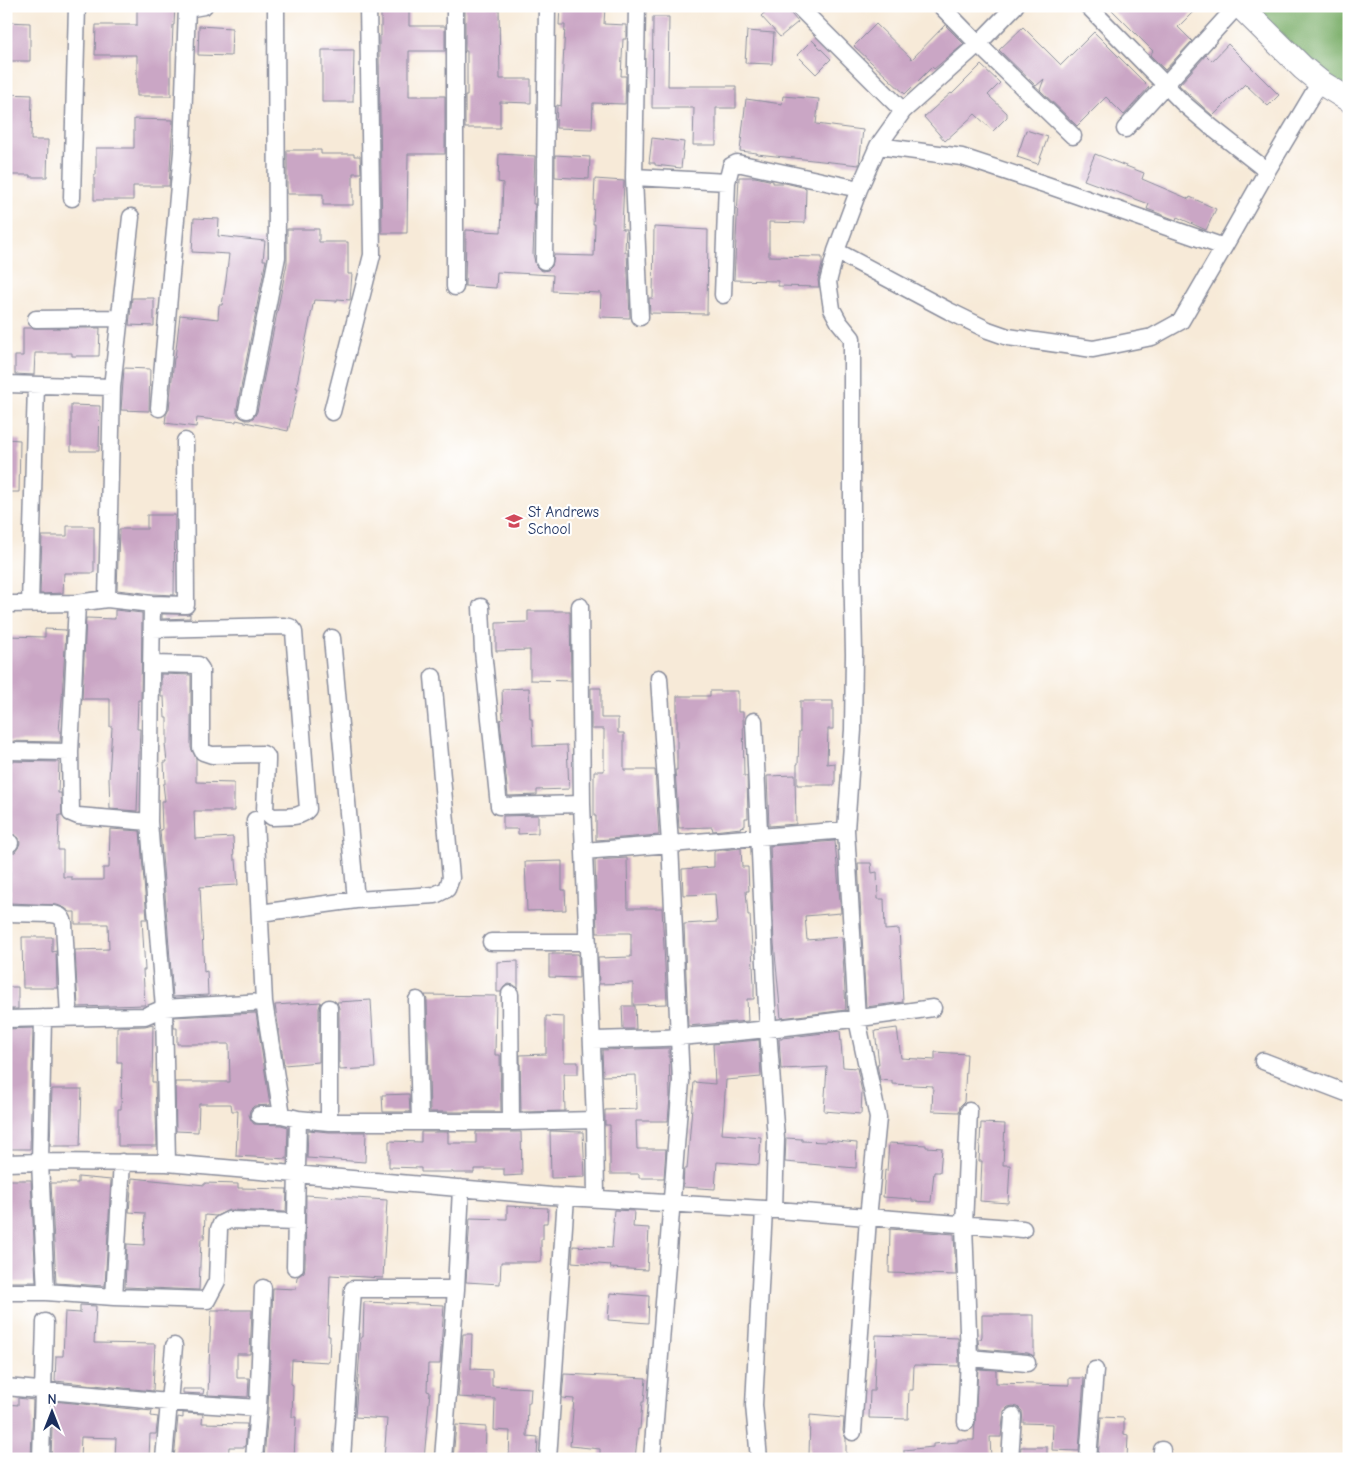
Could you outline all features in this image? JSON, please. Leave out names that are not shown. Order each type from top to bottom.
[{"type":"main road","points":[[1238,6],[1303,68],[1320,82],[1349,100]]},
{"type":"street","points":[[72,198],[77,6]]},
{"type":"street","points":[[159,408],[182,152],[187,8],[204,6]]},
{"type":"street","points":[[247,410],[277,257],[276,6]]},
{"type":"street","points":[[332,412],[372,255],[368,6]]},
{"type":"street","points":[[455,6],[455,288]]},
{"type":"street","points":[[544,261],[547,6]]},
{"type":"street","points":[[637,6],[634,176],[640,317]]},
{"type":"street","points":[[798,6],[903,111]]},
{"type":"street","points":[[941,6],[1073,136]]},
{"type":"street","points":[[852,1432],[868,1218],[878,1118],[857,1019],[846,830],[854,654],[852,338],[839,322],[832,309],[828,282],[836,251],[859,189],[878,146],[903,111],[978,44],[1015,6]]},
{"type":"street","points":[[1088,6],[1183,103],[1267,171]]},
{"type":"street","points":[[1125,129],[1238,6]]},
{"type":"street","points":[[836,251],[949,311],[988,330],[1008,337],[1093,349],[1152,338],[1181,321],[1320,82]]},
{"type":"street","points":[[878,146],[962,157],[1224,247]]},
{"type":"street","points":[[723,295],[728,182],[731,166],[737,164],[859,189]]},
{"type":"street","points":[[634,176],[728,182]]},
{"type":"street","points":[[107,599],[112,387],[131,217]]},
{"type":"street","points":[[36,319],[120,318]]},
{"type":"street","points":[[6,384],[112,387]]},
{"type":"street","points":[[30,604],[36,385]]},
{"type":"street","points":[[6,604],[77,603],[107,599],[152,604],[186,605],[185,441]]},
{"type":"street","points":[[77,603],[70,752],[71,813],[78,816],[149,822]]},
{"type":"street","points":[[152,604],[149,822],[164,1008],[167,1163]]},
{"type":"street","points":[[580,606],[582,804],[595,1120],[596,1199]]},
{"type":"street","points":[[481,607],[484,661],[499,806],[582,804]]},
{"type":"street","points":[[151,664],[198,665],[201,669],[201,748],[203,752],[212,755],[263,754],[267,757],[265,811],[272,817],[305,813],[308,809],[294,632],[290,627],[152,629]]},
{"type":"street","points":[[332,638],[356,900]]},
{"type":"street","points":[[260,913],[356,900],[435,895],[447,889],[451,878],[433,677]]},
{"type":"street","points":[[652,1459],[681,1081],[670,844],[659,678]]},
{"type":"street","points":[[754,720],[768,1029],[776,1139],[754,1405],[758,1459]]},
{"type":"street","points":[[6,751],[70,752]]},
{"type":"street","points":[[255,820],[264,1002],[282,1115]]},
{"type":"street","points":[[584,851],[846,830]]},
{"type":"street","points":[[6,913],[52,914],[62,918],[64,923],[69,1017]]},
{"type":"street","points":[[491,942],[588,942]]},
{"type":"street","points":[[510,994],[511,1122]]},
{"type":"street","points":[[417,1000],[420,1122]]},
{"type":"street","points":[[6,1019],[145,1016],[164,1008],[264,1002]]},
{"type":"street","points":[[328,1008],[329,1122]]},
{"type":"street","points":[[592,1040],[679,1037],[768,1029],[933,1008]]},
{"type":"street","points":[[43,1018],[40,1162],[46,1292]]},
{"type":"street","points":[[1263,1061],[1349,1094]]},
{"type":"street","points":[[966,1422],[969,1358],[964,1225],[969,1111]]},
{"type":"street","points":[[259,1115],[282,1115],[298,1120],[329,1122],[595,1120]]},
{"type":"street","points":[[295,1266],[298,1120]]},
{"type":"street","points":[[114,1297],[122,1162]]},
{"type":"street","points":[[6,1163],[167,1163],[566,1197],[1023,1229]]},
{"type":"street","points":[[443,1459],[456,1289],[461,1188]]},
{"type":"street","points":[[548,1459],[566,1197]]},
{"type":"street","points":[[6,1292],[46,1292],[114,1297],[207,1300],[217,1281],[219,1229],[221,1224],[229,1220],[296,1222]]},
{"type":"street","points":[[254,1459],[263,1288]]},
{"type":"street","points":[[342,1459],[353,1289],[456,1289]]},
{"type":"street","points":[[41,1459],[46,1322]]},
{"type":"street","points":[[164,1459],[174,1346]]},
{"type":"street","points":[[969,1358],[1027,1363]]},
{"type":"street","points":[[1088,1459],[1095,1370]]},
{"type":"street","points":[[6,1387],[258,1408]]},
{"type":"street","points":[[1010,1459],[1013,1416]]},
{"type":"green space","points":[[1234,6],[1349,6],[1349,98]]},
{"type":"building","points":[[137,6],[175,6],[171,51],[171,96],[137,96],[137,55],[95,55],[96,25],[137,25]]},
{"type":"building","points":[[381,6],[409,6],[409,26],[445,26],[445,51],[409,51],[409,96],[445,96],[445,154],[408,154],[407,233],[382,233],[379,57]]},
{"type":"building","points":[[465,6],[499,6],[500,79],[531,79],[531,103],[500,102],[500,128],[465,128],[467,51],[465,51]]},
{"type":"building","points":[[560,6],[605,6],[604,24],[626,25],[626,39],[623,39],[621,76],[626,76],[625,104],[593,103],[592,129],[556,128],[557,105],[561,106],[565,25],[559,25]]},
{"type":"building","points":[[772,6],[784,6],[798,22],[780,37],[761,16]]},
{"type":"building","points":[[1108,6],[1155,6],[1159,11],[1164,6],[1199,6],[1178,27],[1192,41],[1165,70],[1150,55],[1153,51]]},
{"type":"building","points":[[653,17],[669,17],[668,86],[736,86],[736,108],[716,108],[716,145],[693,145],[694,108],[652,108]]},
{"type":"building","points":[[6,22],[30,23],[30,61],[6,61]]},
{"type":"building","points":[[876,24],[912,59],[945,25],[964,44],[934,69],[932,67],[905,94],[854,46]]},
{"type":"building","points":[[199,26],[232,28],[231,56],[198,55]]},
{"type":"building","points":[[1023,27],[1061,65],[1094,32],[1149,87],[1124,115],[1106,97],[1077,126],[1040,90],[1044,79],[1036,86],[999,50]]},
{"type":"building","points":[[747,31],[774,33],[772,64],[745,63]]},
{"type":"building","points":[[812,40],[831,59],[816,74],[797,55]]},
{"type":"building","points":[[1228,44],[1279,95],[1268,106],[1245,84],[1213,116],[1179,85],[1206,55],[1212,61]]},
{"type":"building","points":[[322,50],[354,50],[353,102],[322,102]]},
{"type":"building","points":[[981,65],[1000,83],[988,95],[1007,113],[1007,117],[993,131],[975,114],[945,141],[924,117],[952,94]]},
{"type":"building","points":[[6,94],[32,95],[31,140],[48,140],[47,177],[6,175]]},
{"type":"building","points":[[783,96],[819,99],[816,124],[863,130],[859,165],[740,151],[746,99],[782,104]]},
{"type":"building","points":[[134,119],[173,120],[169,186],[133,186],[133,200],[94,200],[96,148],[134,148]]},
{"type":"building","points":[[1026,130],[1048,137],[1038,164],[1017,157]]},
{"type":"building","points":[[652,138],[684,142],[681,168],[649,163]]},
{"type":"building","points":[[287,150],[321,150],[321,154],[354,154],[354,156],[360,156],[361,173],[353,173],[353,205],[323,205],[323,194],[287,194]]},
{"type":"building","points":[[499,154],[535,156],[533,254],[536,266],[543,271],[548,270],[552,266],[554,255],[594,256],[595,179],[624,181],[622,229],[626,229],[625,252],[627,252],[630,318],[600,317],[601,293],[552,291],[553,275],[497,272],[496,288],[465,286],[466,230],[501,232],[503,183],[498,182]]},
{"type":"building","points":[[1095,154],[1144,173],[1142,179],[1216,209],[1206,230],[1177,217],[1176,220],[1147,209],[1149,204],[1084,180]]},
{"type":"building","points":[[555,155],[590,157],[589,179],[555,177]]},
{"type":"building","points":[[739,177],[755,177],[773,181],[773,183],[785,183],[806,188],[805,223],[769,222],[769,256],[822,257],[818,280],[819,287],[778,286],[778,281],[734,280]]},
{"type":"building","points":[[194,218],[219,219],[218,236],[265,241],[263,260],[266,260],[237,408],[237,413],[240,417],[246,420],[250,420],[257,412],[287,263],[287,229],[319,229],[319,242],[348,242],[348,274],[352,274],[350,300],[314,300],[288,431],[236,420],[236,422],[197,418],[196,427],[165,423],[169,409],[180,315],[218,319],[219,305],[222,305],[226,280],[229,254],[192,252]]},
{"type":"building","points":[[654,227],[708,230],[707,314],[650,313],[649,298],[653,298]]},
{"type":"building","points":[[132,298],[154,298],[154,326],[129,325]]},
{"type":"building","points":[[23,328],[100,328],[99,356],[72,356],[72,353],[35,353],[34,375],[15,374],[15,356],[23,356]]},
{"type":"building","points":[[124,368],[150,369],[149,411],[121,410]]},
{"type":"building","points":[[71,405],[100,406],[99,451],[71,451]]},
{"type":"building","points":[[6,439],[20,440],[19,492],[6,492]]},
{"type":"building","points":[[147,515],[175,515],[174,595],[117,590],[119,529],[147,529]]},
{"type":"building","points":[[67,526],[94,526],[94,573],[64,573],[63,593],[40,594],[42,536],[67,536]]},
{"type":"building","points":[[115,610],[142,613],[141,700],[138,700],[137,729],[140,729],[137,811],[110,809],[109,778],[112,727],[110,727],[110,699],[82,699],[86,618],[115,619]]},
{"type":"building","points":[[528,611],[570,611],[571,681],[530,680],[530,650],[496,651],[496,623],[528,622]]},
{"type":"building","points":[[162,614],[190,614],[190,618],[162,619]]},
{"type":"building","points":[[45,629],[66,630],[59,731],[61,731],[60,742],[6,741],[6,636],[45,637]]},
{"type":"building","points":[[161,674],[191,675],[191,748],[196,758],[196,782],[234,783],[234,811],[194,811],[195,839],[233,837],[238,885],[200,887],[204,972],[207,971],[208,995],[173,997],[160,830],[162,830],[161,801],[165,801],[163,784],[165,784],[164,762],[167,762],[165,744],[167,744],[167,718],[165,718],[164,697],[161,697]]},
{"type":"building","points":[[529,688],[533,746],[567,745],[569,789],[537,790],[537,795],[508,796],[500,720],[503,719],[502,689]]},
{"type":"building","points":[[591,688],[601,688],[601,718],[618,718],[618,733],[624,733],[624,770],[655,770],[659,835],[596,840],[594,771],[604,771],[604,729],[591,729]]},
{"type":"building","points":[[710,691],[738,691],[738,712],[743,712],[744,776],[747,776],[748,818],[745,818],[745,826],[741,828],[713,831],[712,827],[679,828],[675,770],[677,770],[677,696],[710,696]]},
{"type":"building","points":[[800,701],[833,701],[833,729],[828,729],[827,764],[835,763],[835,785],[797,785]]},
{"type":"building","points":[[6,761],[59,762],[58,793],[61,793],[62,815],[59,815],[58,850],[63,850],[63,877],[72,877],[72,880],[103,880],[103,868],[109,868],[110,829],[140,831],[147,919],[142,919],[145,1005],[78,1007],[75,950],[109,949],[108,924],[75,924],[75,912],[70,912],[57,905],[10,903],[10,853],[15,852],[20,843],[19,838],[15,835],[6,833]]},
{"type":"building","points":[[795,775],[796,824],[769,826],[767,776]]},
{"type":"building","points":[[538,815],[538,833],[518,834],[518,829],[503,829],[503,816]]},
{"type":"building","points":[[835,841],[841,913],[805,916],[807,940],[842,937],[846,1010],[781,1018],[774,943],[770,846]]},
{"type":"building","points":[[741,848],[742,867],[748,867],[749,891],[746,891],[748,915],[750,915],[754,983],[754,999],[747,999],[748,1021],[688,1026],[684,924],[717,922],[715,894],[683,895],[682,869],[714,867],[714,851]]},
{"type":"building","points":[[627,858],[628,908],[662,908],[667,1004],[633,1005],[633,983],[599,984],[598,958],[631,957],[631,933],[597,933],[595,860]]},
{"type":"building","points":[[562,861],[562,890],[565,890],[566,910],[527,911],[525,862]]},
{"type":"building","points":[[858,863],[871,863],[872,873],[877,872],[878,899],[884,899],[885,930],[899,929],[903,1002],[866,1007]]},
{"type":"building","points":[[22,937],[52,937],[52,952],[56,951],[57,988],[23,988]]},
{"type":"building","points":[[549,954],[578,954],[579,978],[549,977]]},
{"type":"building","points":[[518,961],[518,988],[509,984],[501,992],[497,992],[497,962]]},
{"type":"building","points":[[6,987],[18,987],[18,1009],[6,1009]]},
{"type":"building","points":[[425,995],[496,996],[495,1055],[500,1055],[501,1112],[430,1112],[427,1000]]},
{"type":"building","points":[[371,1000],[375,1068],[340,1070],[339,1008],[337,1002]]},
{"type":"building","points":[[321,1002],[319,1008],[319,1062],[284,1065],[275,1005]]},
{"type":"building","points":[[622,1006],[635,1006],[636,1029],[623,1029]]},
{"type":"building","points":[[256,1013],[270,1105],[254,1106],[250,1110],[249,1115],[254,1124],[288,1127],[287,1159],[236,1156],[238,1111],[232,1111],[231,1104],[199,1104],[198,1132],[176,1131],[175,1082],[230,1082],[229,1044],[177,1044],[177,1028],[174,1028],[174,1017]]},
{"type":"building","points":[[546,1016],[564,1017],[564,1062],[578,1062],[578,1074],[564,1074],[565,1111],[521,1112],[520,1055],[546,1054]]},
{"type":"building","points":[[153,1024],[152,1082],[155,1082],[157,1146],[118,1146],[118,1109],[121,1109],[122,1062],[117,1062],[117,1027]]},
{"type":"building","points":[[33,1028],[30,1149],[6,1149],[6,1029]]},
{"type":"building","points":[[897,1028],[901,1058],[935,1060],[935,1052],[967,1054],[964,1102],[960,1106],[959,1112],[932,1111],[933,1086],[892,1084],[892,1081],[880,1080],[875,1031]]},
{"type":"building","points":[[840,1031],[843,1067],[857,1068],[862,1092],[861,1114],[824,1111],[827,1067],[781,1069],[779,1039]]},
{"type":"building","points":[[759,1040],[761,1077],[726,1080],[722,1134],[761,1137],[759,1165],[717,1162],[715,1189],[683,1187],[684,1169],[687,1169],[694,1082],[715,1084],[713,1044]]},
{"type":"building","points":[[669,1048],[670,1098],[668,1121],[636,1121],[637,1149],[666,1149],[664,1178],[639,1178],[639,1174],[610,1174],[610,1125],[605,1125],[605,1110],[637,1109],[636,1075],[603,1076],[602,1050]]},
{"type":"building","points":[[52,1089],[82,1089],[80,1146],[50,1146]]},
{"type":"building","points":[[409,1094],[410,1112],[383,1112],[382,1095]]},
{"type":"building","points":[[981,1123],[1005,1124],[1003,1165],[1010,1165],[1008,1203],[980,1201],[982,1161],[979,1161]]},
{"type":"building","points":[[308,1130],[366,1132],[365,1162],[307,1158]]},
{"type":"building","points":[[550,1131],[583,1132],[585,1177],[551,1178]]},
{"type":"building","points":[[421,1132],[448,1132],[448,1143],[476,1143],[476,1132],[521,1132],[522,1175],[504,1176],[504,1169],[474,1169],[474,1173],[453,1173],[421,1172],[421,1168],[389,1167],[389,1141],[421,1142]]},
{"type":"building","points":[[786,1138],[802,1139],[802,1141],[826,1142],[826,1140],[857,1143],[856,1168],[785,1162]]},
{"type":"building","points":[[889,1143],[942,1148],[940,1172],[934,1172],[931,1202],[883,1197]]},
{"type":"building","points":[[78,1177],[111,1180],[105,1286],[56,1283],[51,1183],[78,1183]]},
{"type":"building","points":[[132,1178],[205,1185],[205,1183],[238,1184],[238,1188],[287,1189],[286,1212],[229,1210],[216,1216],[205,1215],[204,1239],[201,1239],[199,1290],[125,1287],[127,1244],[144,1245],[145,1213],[129,1212]]},
{"type":"building","points":[[6,1180],[31,1180],[36,1282],[6,1282],[8,1208],[6,1208]]},
{"type":"building","points":[[306,1195],[387,1200],[383,1278],[330,1275],[329,1362],[292,1360],[292,1417],[296,1417],[294,1459],[264,1459],[273,1288],[296,1289],[297,1277],[304,1272]]},
{"type":"building","points":[[507,1206],[548,1208],[547,1223],[543,1223],[541,1262],[501,1262],[500,1284],[466,1282],[470,1218],[507,1219]]},
{"type":"building","points":[[614,1210],[634,1211],[633,1227],[649,1228],[647,1270],[610,1268],[611,1265],[572,1262],[573,1246],[612,1248]]},
{"type":"building","points":[[890,1229],[954,1234],[956,1275],[889,1273]]},
{"type":"building","points":[[610,1293],[649,1296],[648,1323],[608,1320]]},
{"type":"building","points":[[364,1302],[444,1305],[440,1364],[428,1364],[427,1391],[430,1392],[424,1459],[384,1459],[387,1419],[355,1417],[361,1337],[363,1337]]},
{"type":"building","points":[[80,1305],[96,1306],[94,1343],[155,1344],[153,1391],[55,1381],[56,1356],[63,1356],[65,1312],[80,1313]]},
{"type":"building","points":[[211,1310],[252,1310],[250,1354],[237,1354],[237,1378],[249,1378],[248,1397],[208,1395]]},
{"type":"building","points":[[982,1315],[1034,1315],[1034,1356],[1028,1353],[979,1349],[978,1339],[981,1339],[982,1336]]},
{"type":"building","points":[[463,1334],[472,1334],[471,1369],[492,1370],[492,1386],[531,1388],[530,1403],[528,1403],[527,1436],[538,1437],[537,1459],[509,1459],[510,1431],[494,1430],[495,1399],[458,1397]]},
{"type":"building","points":[[876,1335],[958,1338],[959,1366],[914,1365],[913,1390],[909,1390],[908,1419],[869,1418],[870,1391],[874,1391]]},
{"type":"building","points":[[978,1369],[996,1370],[996,1383],[1069,1385],[1069,1378],[1084,1378],[1079,1451],[1052,1450],[1053,1424],[1023,1423],[1022,1411],[1018,1407],[1013,1406],[1008,1407],[1004,1411],[1001,1437],[990,1437],[991,1459],[904,1459],[904,1450],[933,1447],[933,1444],[958,1442],[958,1440],[974,1440]]},
{"type":"building","points":[[564,1374],[646,1378],[635,1459],[600,1459],[600,1449],[570,1446],[574,1399],[562,1398]]},
{"type":"building","points":[[183,1389],[204,1389],[203,1394],[183,1393]]},
{"type":"building","points":[[18,1398],[33,1400],[31,1459],[6,1459],[6,1404],[18,1405]]},
{"type":"building","points":[[53,1401],[152,1411],[151,1416],[158,1417],[156,1434],[150,1434],[149,1459],[115,1459],[116,1438],[81,1437],[80,1459],[51,1459]]},
{"type":"building","points":[[183,1413],[203,1414],[202,1423],[247,1424],[245,1447],[229,1447],[228,1459],[174,1459],[178,1417],[183,1418]]},
{"type":"building","points":[[810,1415],[844,1418],[843,1431],[846,1439],[846,1458],[809,1457]]},
{"type":"building","points":[[1101,1417],[1124,1418],[1124,1434],[1128,1435],[1127,1459],[1098,1459]]},
{"type":"building","points":[[456,1425],[486,1427],[485,1459],[453,1459]]},
{"type":"building","points":[[1021,1447],[1047,1447],[1047,1459],[1020,1459]]},
{"type":"place","name":"St Andrews School","points":[[514,521]]}]
